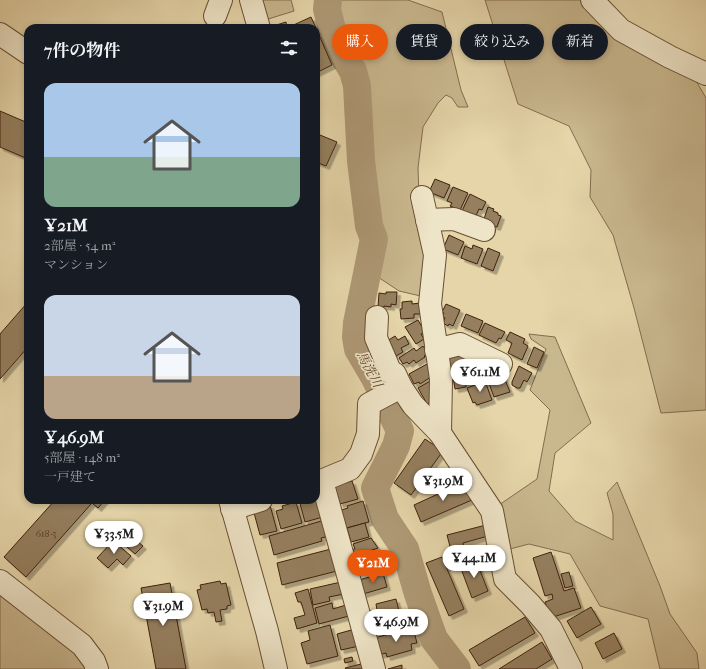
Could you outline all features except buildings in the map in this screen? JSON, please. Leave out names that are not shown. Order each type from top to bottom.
[{"type":"street","points":[[251,0],[258,24]]},
{"type":"street","points":[[592,0],[621,30],[670,57],[706,74]]},
{"type":"street","points":[[0,34],[24,50]]},
{"type":"street","points":[[422,197],[435,254],[430,304],[441,379],[440,433]]},
{"type":"street","points":[[427,220],[454,219],[484,230]]},
{"type":"street","points":[[377,317],[376,338],[391,373],[395,374],[401,387],[413,404],[440,433],[492,511],[505,579],[530,604],[551,629],[570,669]]},
{"type":"street","points":[[436,350],[460,344],[501,364]]},
{"type":"street","points":[[320,482],[350,468],[361,454],[368,434],[369,404],[401,387]]},
{"type":"street","points":[[320,485],[374,669]]},
{"type":"street","points":[[231,505],[267,631],[276,669]]},
{"type":"street","points":[[0,581],[82,645],[94,661],[97,669]]},
{"type":"shaded area","points":[[259,0],[291,0],[294,11],[265,20]]},
{"type":"shaded area","points":[[335,0],[408,0],[442,12],[445,24],[396,24],[396,60],[452,60],[452,53],[461,90],[468,107],[458,107],[452,98],[446,95],[438,103],[423,127],[418,168],[420,225],[429,254],[425,297],[399,291],[372,273],[383,228],[373,205],[360,74],[351,60],[388,60],[388,24],[335,24],[332,14]]},
{"type":"shaded area","points":[[485,0],[582,0],[691,72],[706,98],[706,410],[661,413],[634,308],[613,235],[590,197],[591,170],[569,126],[518,104],[504,60],[544,60],[544,24],[493,24]]},
{"type":"shaded area","points":[[529,334],[555,337],[591,423],[555,453],[549,491],[575,521],[613,540],[613,514],[607,493],[617,482],[670,614],[697,653],[699,669],[660,669],[648,619],[600,606],[570,554],[529,544],[506,550],[499,505],[537,479],[550,410],[530,390],[546,349],[531,339]]},
{"type":"shaded area","points":[[0,589],[65,641],[92,669],[0,669]]},
{"type":"waterway","name":"馬洗川","points":[[328,0],[327,9],[335,42],[353,71],[357,86],[361,161],[369,226],[374,239],[357,323],[356,337],[358,349],[375,378],[400,431],[396,446],[375,488],[385,519],[405,549],[418,594],[434,639],[457,669]]}]
